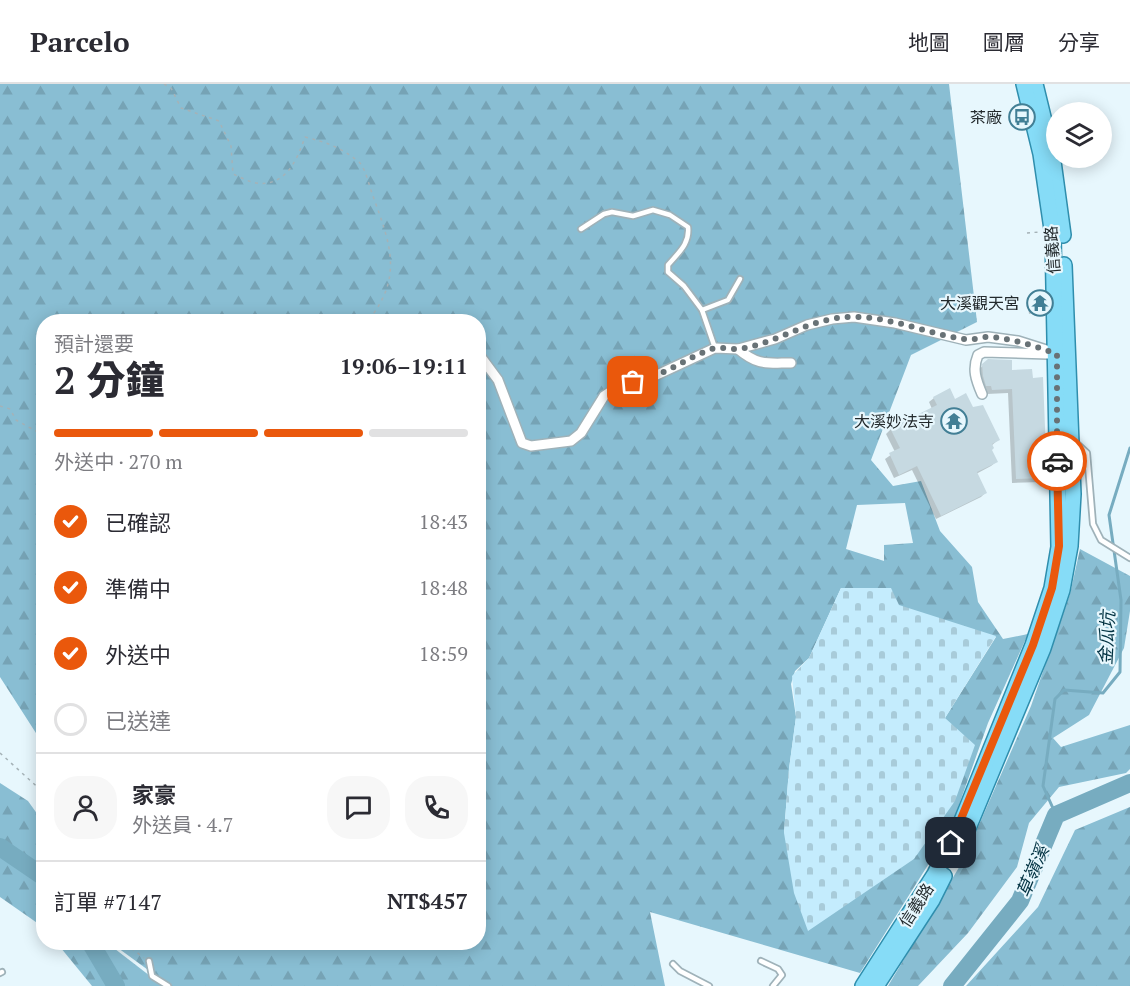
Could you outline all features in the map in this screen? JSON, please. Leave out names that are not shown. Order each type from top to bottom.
[{"type":"main road","name":"信義路","points":[[1024,84],[1041,154],[1053,236],[1062,354]]},
{"type":"main road","name":"信義路","points":[[863,986],[935,874],[959,828],[1033,645],[1052,588],[1059,546],[1063,437],[1063,233],[1052,154],[1035,84]]},
{"type":"main road","name":"信義路","points":[[876,986],[932,900],[955,856],[979,806],[1043,648],[1062,590],[1070,546],[1073,494],[1063,437]]},
{"type":"street","points":[[486,364],[498,380],[522,443],[531,446],[571,441],[581,433],[604,396],[620,385],[646,380],[715,348],[738,349],[775,339],[807,325],[832,319],[854,317],[895,323],[966,340],[988,337],[1018,341],[1062,354]]},
{"type":"street","points":[[738,349],[750,359],[762,363],[791,363]]},
{"type":"street","points":[[982,394],[976,380],[974,364],[978,355],[984,352],[1062,354]]},
{"type":"lane","points":[[580,229],[604,214],[612,212],[633,216],[653,210],[670,215],[688,227],[689,236],[683,248],[668,265],[668,272],[684,286],[702,310],[715,348]]},
{"type":"lane","points":[[702,310],[728,300],[740,279]]},
{"type":"lane","points":[[1063,437],[1087,453],[1093,524],[1101,540],[1130,558]]},
{"type":"lane","points":[[761,961],[778,969],[782,975],[772,986]]},
{"type":"lane","points":[[149,962],[152,976],[168,986]]},
{"type":"lane","points":[[673,964],[680,971],[709,986]]},
{"type":"path","points":[[164,84],[171,88],[181,108],[219,121],[231,146],[233,174],[256,183],[270,181],[290,171],[305,137],[329,143],[361,164],[389,242],[391,264],[388,288],[372,314]]},
{"type":"path","points":[[0,406],[10,409],[16,420],[36,431]]},
{"type":"path","points":[[0,753],[36,786]]},
{"type":"path","points":[[135,950],[149,962]]},
{"type":"green space","points":[[0,84],[949,84],[977,322],[911,355],[871,460],[893,486],[921,481],[940,531],[972,567],[978,602],[1003,639],[1028,634],[988,723],[950,830],[860,973],[650,912],[665,986],[170,986],[121,950],[486,950],[486,314],[36,314],[36,733],[0,677]],"holes":[[[905,503],[913,543],[884,545],[884,561],[846,549],[857,505]],[[841,588],[996,637],[945,718],[784,833],[796,717],[791,684],[795,671],[809,658]]]},
{"type":"green space","points":[[1080,549],[1130,576],[1130,611],[1124,648],[1089,715],[1053,738],[1061,747],[1130,725],[1130,769],[1126,773],[1059,787],[1029,823],[1017,867],[968,933],[918,986],[888,986],[964,859],[1031,706],[1070,594]]},
{"type":"green space","points":[[841,588],[891,588],[899,605],[996,636],[945,718],[975,745],[955,801],[914,859],[808,931],[794,893],[784,833],[796,717],[792,676],[809,658]]},
{"type":"green space","points":[[0,783],[28,801],[36,812],[36,922],[0,897]]},
{"type":"green space","points":[[1130,807],[1130,986],[966,986],[1038,907],[1075,830]]},
{"type":"green space","points":[[63,950],[116,950],[163,986],[92,986]]},
{"type":"building","name":"大溪觀天宮","points":[[1044,297],[1045,308],[1033,310],[1032,298]]},
{"type":"building","points":[[988,359],[1012,360],[1012,370],[1032,369],[1033,378],[1043,377],[1047,478],[1016,479],[1012,389],[992,390],[991,386],[986,386],[982,364]]},
{"type":"building","points":[[950,388],[955,399],[966,393],[973,407],[983,405],[1000,440],[992,444],[994,448],[992,450],[998,462],[977,472],[987,493],[941,516],[917,466],[899,475],[889,453],[900,448],[890,428],[937,405],[933,397]]},
{"type":"waterway","name":"金瓜坑","points":[[1056,815],[1043,786],[1055,699],[1064,690],[1103,693],[1120,672],[1121,600],[1109,515],[1130,448]]},
{"type":"waterway","name":"草嶺溪","points":[[952,986],[1020,901],[1056,815],[1130,783]]},
{"type":"waterway","name":"草嶺溪","points":[[0,847],[36,872]]},
{"type":"waterway","name":"草嶺溪","points":[[95,950],[116,986]]},
{"type":"way so far","points":[[633,382],[646,380],[715,348],[738,349],[775,339],[807,325],[832,319],[854,317],[895,323],[966,340],[988,337],[1018,341],[1057,354],[1057,461]]},
{"type":"place","name":"茶廠","points":[[1022,117]]},
{"type":"place","name":"大溪觀天宮","points":[[1040,303]]},
{"type":"place","name":"大溪妙法寺","points":[[954,421]]},
{"type":"route","points":[[951,843],[1033,645],[1052,588],[1059,546],[1057,461]]}]
